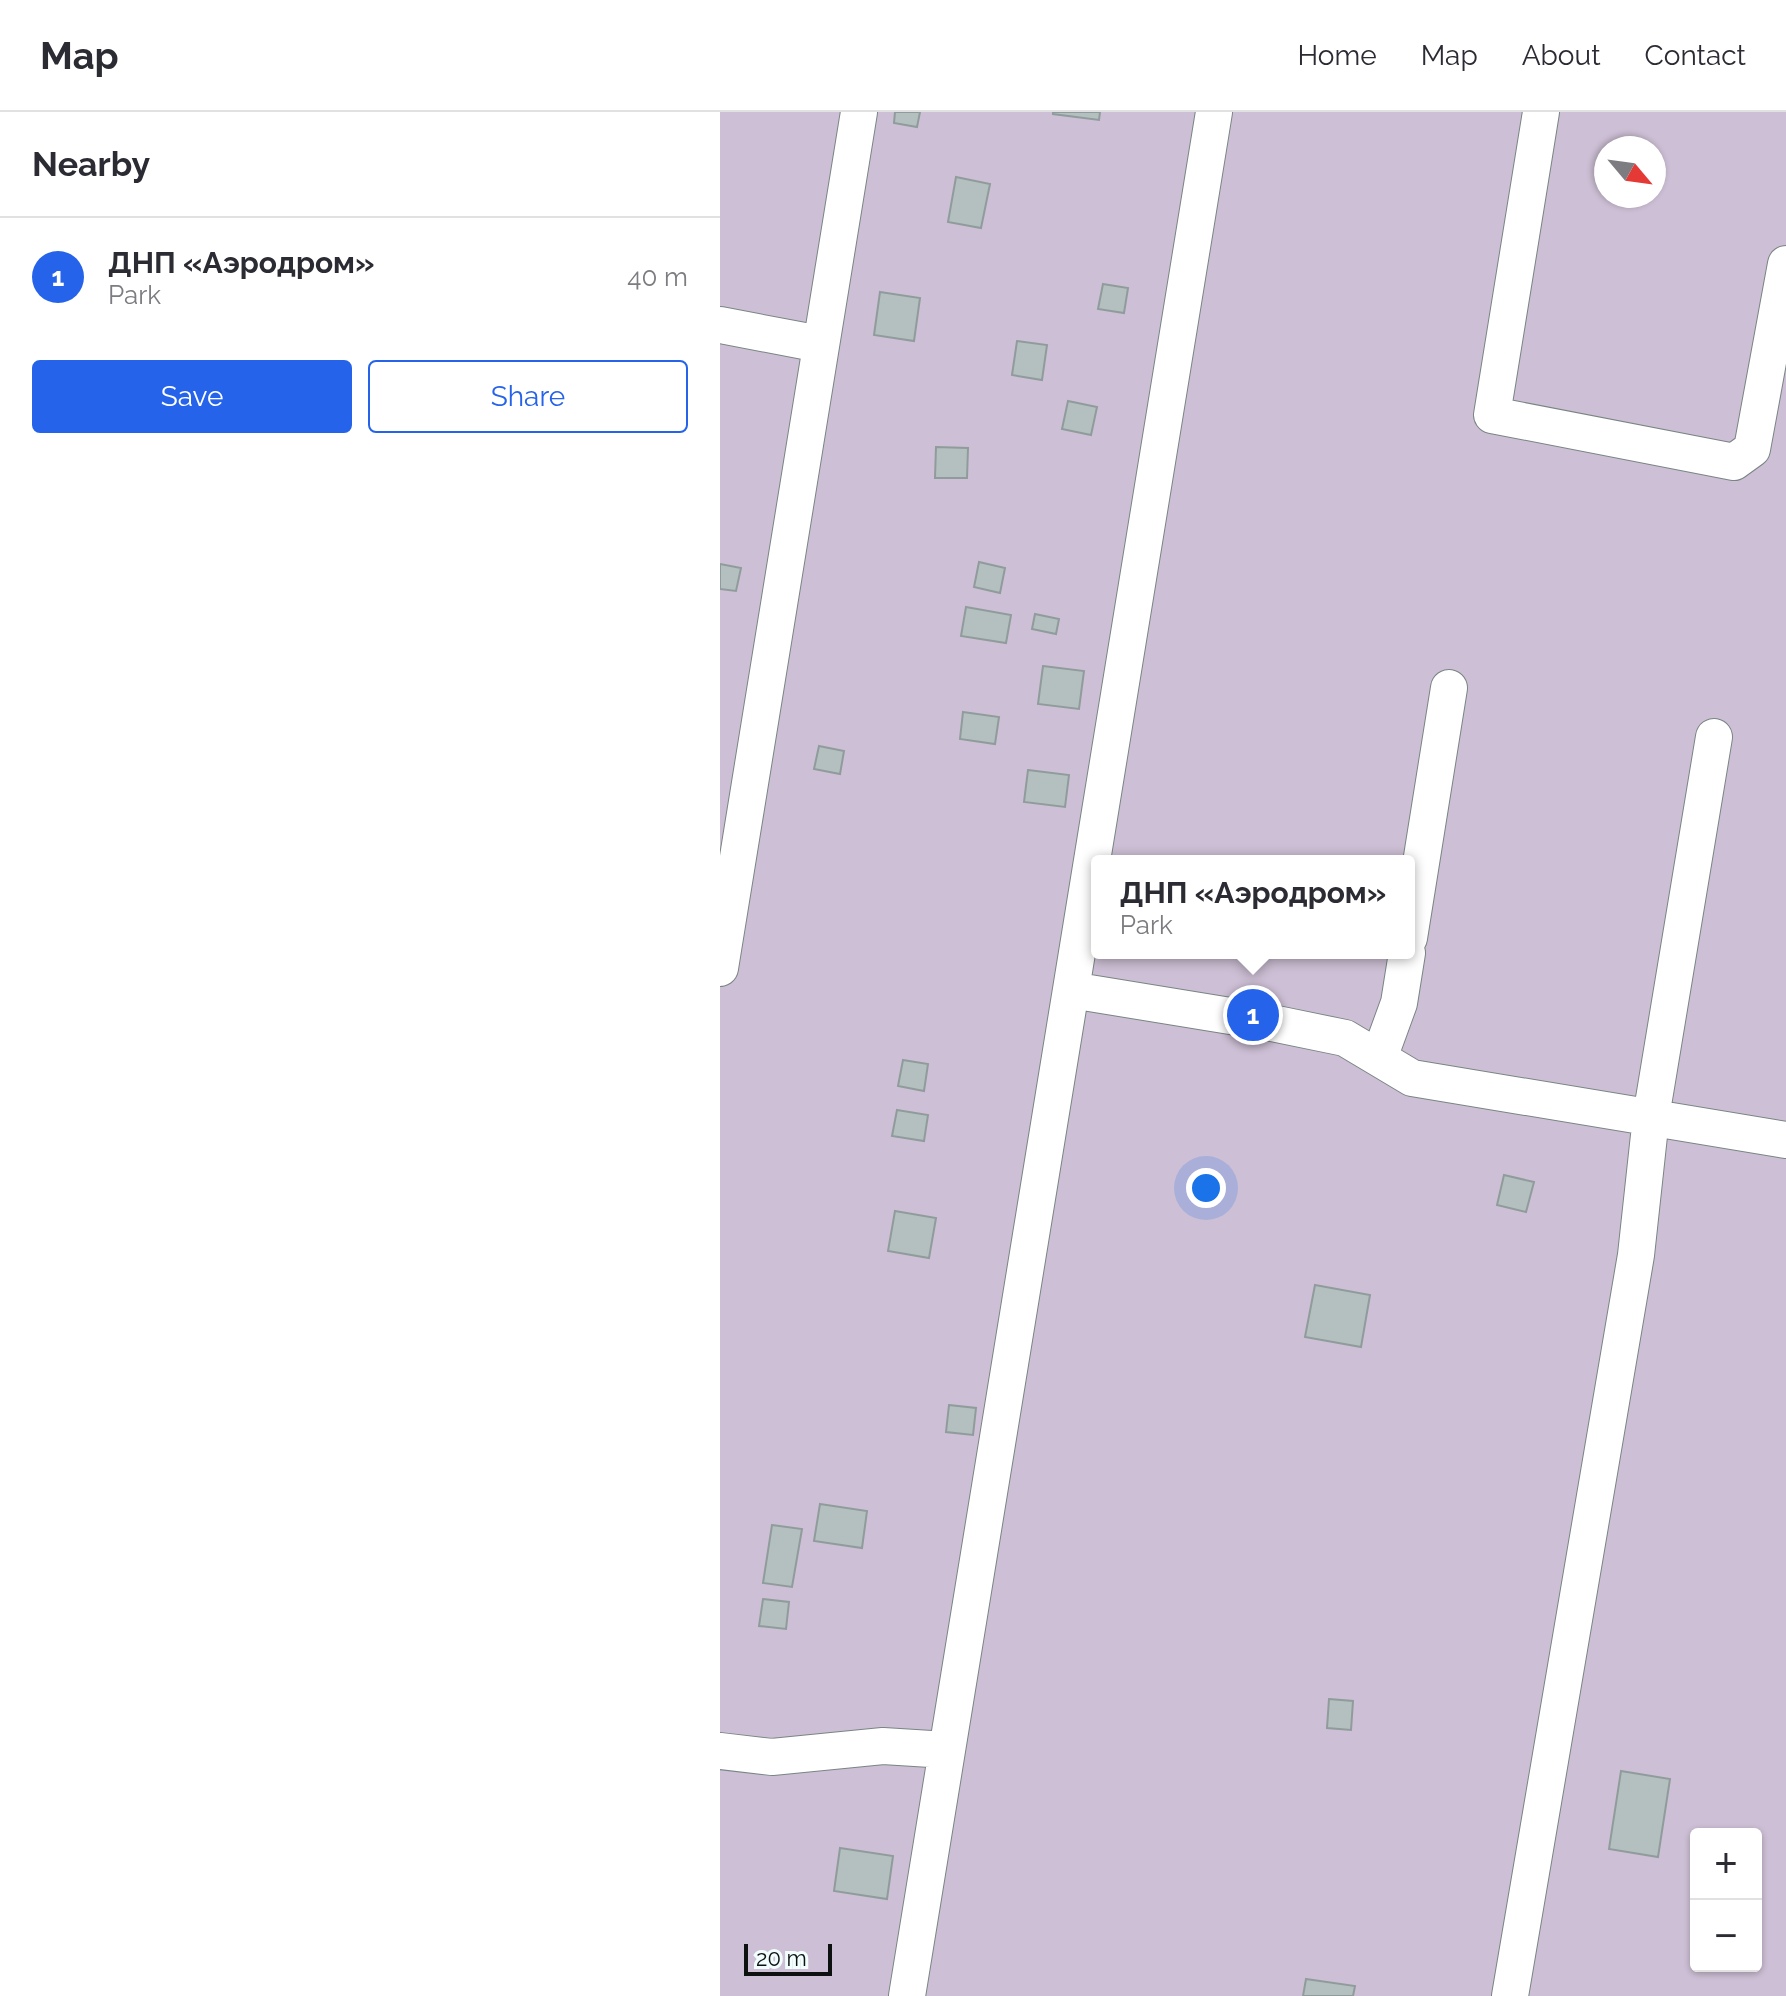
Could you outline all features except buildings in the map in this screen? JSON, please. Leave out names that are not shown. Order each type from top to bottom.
[{"type":"street","points":[[720,968],[859,112]]},
{"type":"street","points":[[1093,855],[1214,112]]},
{"type":"street","points":[[1541,112],[1492,415],[1734,462],[1752,449],[1786,264]]},
{"type":"street","points":[[720,325],[820,344]]},
{"type":"street","points":[[1415,900],[1449,688]]},
{"type":"street","points":[[1510,1996],[1636,1255],[1651,1117],[1714,737]]},
{"type":"street","points":[[907,1996],[1091,867]]},
{"type":"street","points":[[1379,1058],[1399,1003],[1406,959]]},
{"type":"street","points":[[1071,990],[1345,1038],[1412,1078],[1786,1140]]},
{"type":"street","points":[[720,1751],[772,1757],[883,1746],[947,1750]]},
{"type":"shaded area","points":[[720,112],[1786,112],[1786,1996],[720,1996]]},
{"type":"place","name":"ДНП «Аэродром»","points":[[1253,1015]]}]
